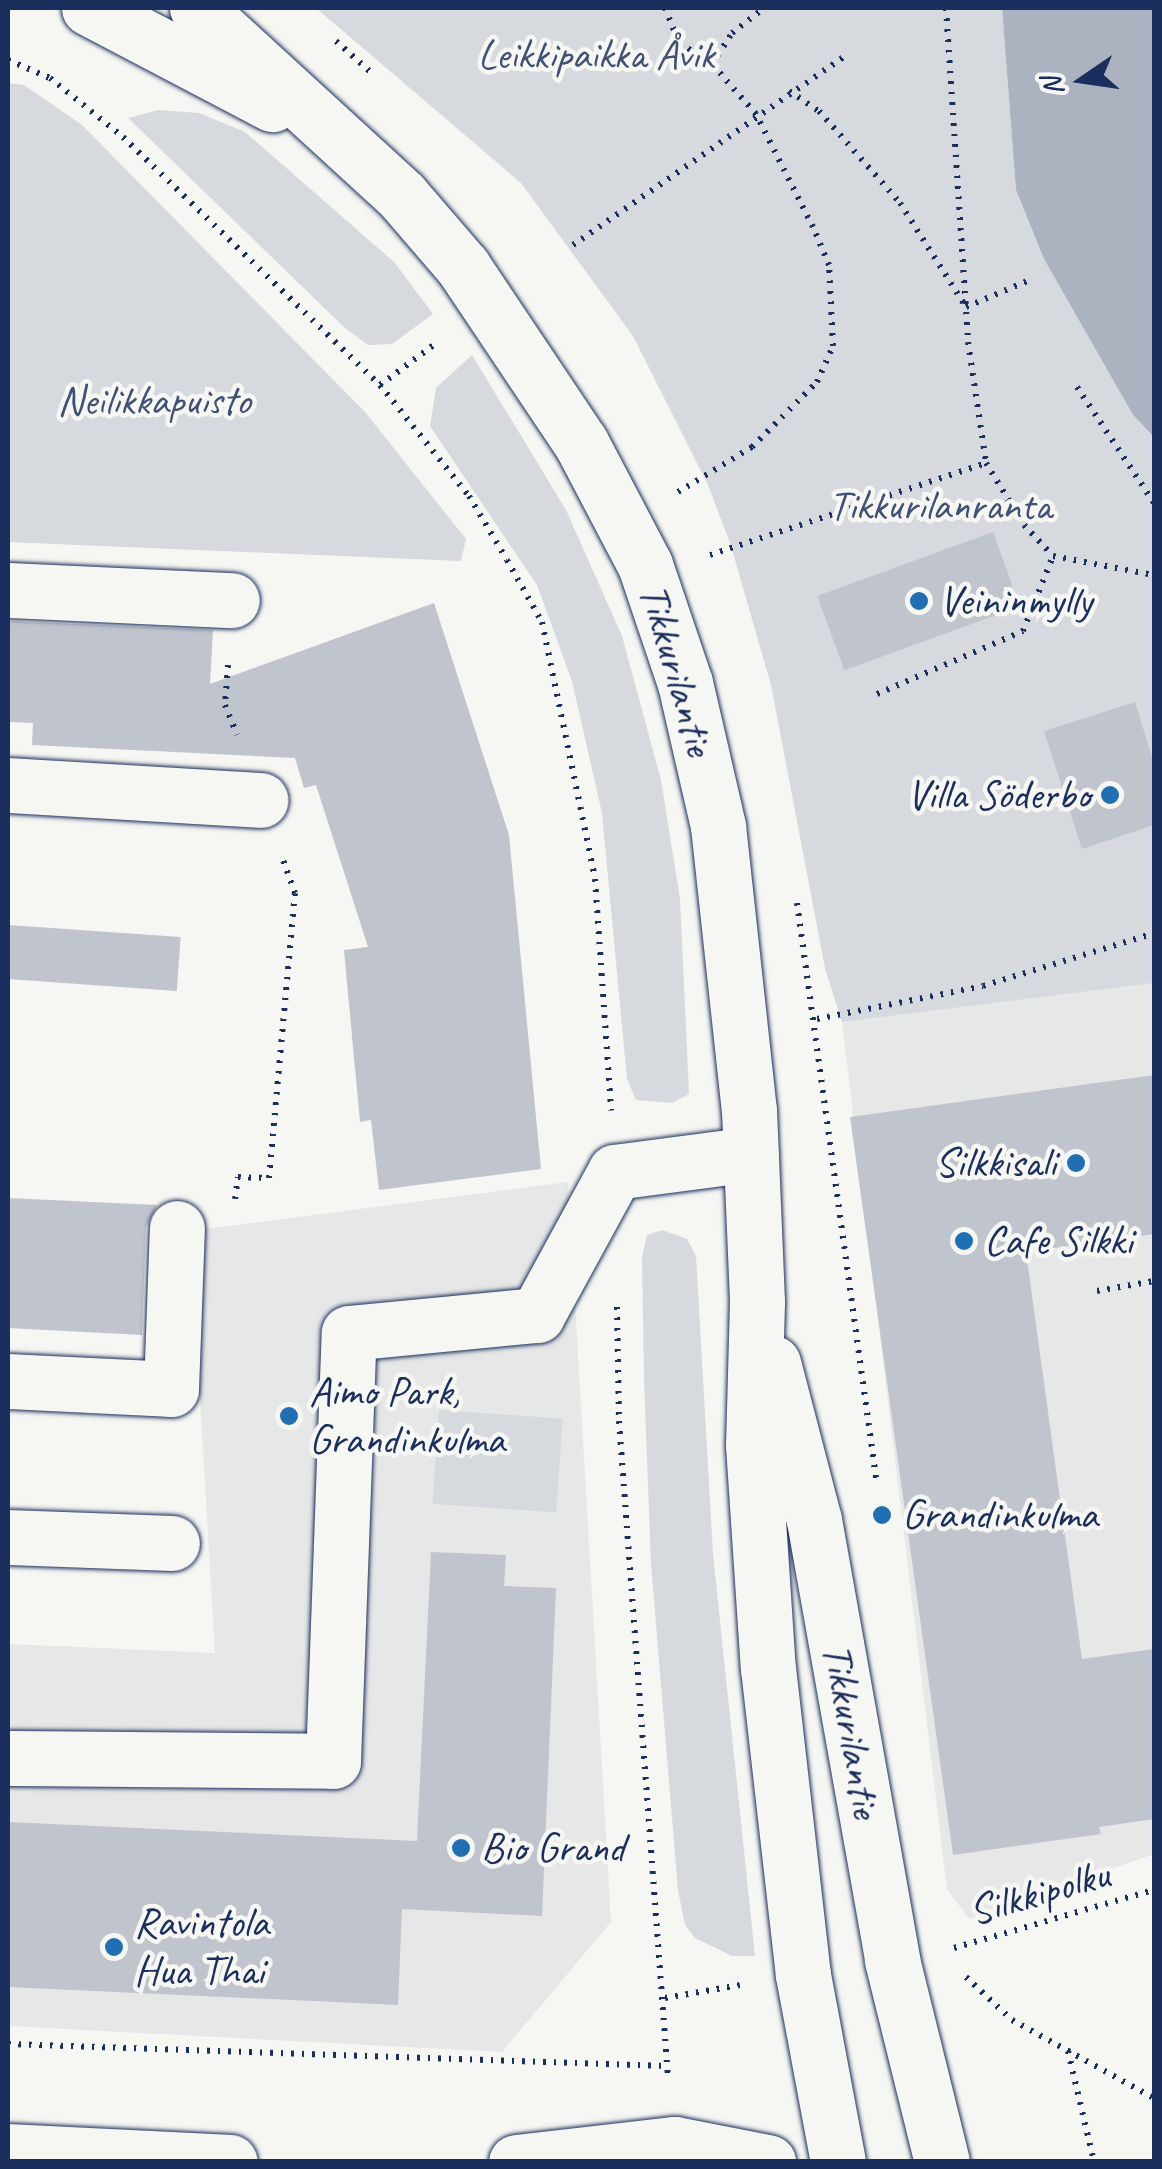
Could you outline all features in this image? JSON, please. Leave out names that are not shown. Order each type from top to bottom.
[{"type":"main road","name":"Tikkurilantie","points":[[89,8],[336,138]]},
{"type":"main road","name":"Tikkurilantie","points":[[197,8],[402,196],[463,267],[581,443],[645,565],[697,726],[718,826],[752,1154],[757,1302],[753,1445],[768,1668],[803,1975],[838,2162]]},
{"type":"main road","points":[[8,590],[232,600]]},
{"type":"main road","points":[[8,786],[261,800]]},
{"type":"main road","points":[[8,1758],[333,1761],[349,1333],[536,1314],[615,1172],[752,1154]]},
{"type":"main road","points":[[8,1381],[171,1389],[177,1228]]},
{"type":"main road","name":"Tikkurilantie","points":[[757,1302],[814,1520],[892,1960],[942,2162]]},
{"type":"main road","points":[[8,1538],[172,1543]]},
{"type":"main road","points":[[516,2162],[675,2144],[768,2162]]},
{"type":"main road","points":[[8,2151],[230,2162]]},
{"type":"path","points":[[665,8],[679,43],[712,64],[756,114],[829,265],[833,346],[817,382],[752,447],[677,493]]},
{"type":"path","points":[[712,64],[732,32],[764,8]]},
{"type":"path","points":[[946,8],[966,307],[986,463],[1024,525],[1053,556],[1154,575]]},
{"type":"path","points":[[572,246],[756,114],[846,55]]},
{"type":"path","points":[[8,60],[50,78],[122,136],[380,385],[468,496],[542,622],[595,879],[615,1172]]},
{"type":"path","points":[[789,91],[819,110],[900,203],[966,307]]},
{"type":"path","points":[[966,307],[1032,278]]},
{"type":"path","points":[[380,385],[448,335]]},
{"type":"path","points":[[1077,386],[1154,502]]},
{"type":"path","points":[[704,557],[986,463]]},
{"type":"path","points":[[878,694],[1024,631],[1053,556]]},
{"type":"path","points":[[232,600],[225,704],[295,893],[269,1178],[238,1177],[237,1199]]},
{"type":"path","points":[[879,1499],[822,1098],[816,1019],[983,986],[1154,933]]},
{"type":"path","points":[[1097,1291],[1154,1282]]},
{"type":"path","points":[[617,1287],[619,1421],[669,2086]]},
{"type":"path","name":"Silkkipolku","points":[[940,1952],[1154,1890]]},
{"type":"path","points":[[954,1966],[1012,2020],[1154,2098]]},
{"type":"path","points":[[8,2044],[667,2066]]},
{"type":"path","points":[[1068,2051],[1094,2162]]},
{"type":"shaded area","points":[[1002,8],[1154,8],[1154,437],[1133,415],[1044,259],[1016,190]]},
{"type":"shaded area","points":[[1154,983],[1154,1854],[969,1919],[947,1889],[842,1022]]},
{"type":"shaded area","points":[[568,1182],[611,1922],[502,2052],[8,2026],[8,1644],[215,1653],[190,1231]]},
{"type":"green space","name":"Tikkurilanranta","points":[[316,8],[1002,8],[1016,190],[1044,259],[1133,415],[1154,437],[1154,983],[842,1022],[825,968],[771,685],[731,546],[708,485],[633,336],[521,183]]},
{"type":"green space","name":"Neilikkapuisto","points":[[8,83],[24,85],[82,125],[365,412],[466,539],[461,561],[8,542]]},
{"type":"green space","points":[[158,110],[199,113],[245,132],[394,262],[433,314],[392,344],[368,345],[345,328],[128,118]]},
{"type":"green space","points":[[472,355],[566,510],[622,636],[661,780],[680,899],[689,1094],[672,1103],[636,1100],[627,1079],[602,813],[572,681],[537,585],[430,426],[436,388]]},
{"type":"green space","points":[[662,1230],[687,1239],[696,1256],[713,1554],[755,1956],[732,1956],[695,1938],[685,1925],[678,1890],[651,1564],[644,1379],[642,1257],[647,1235]]},
{"type":"green space","points":[[439,1410],[563,1419],[556,1512],[432,1504]]},
{"type":"building","name":"Veininmylly","points":[[993,532],[1020,606],[844,670],[817,596]]},
{"type":"building","points":[[434,603],[509,835],[541,1169],[379,1190],[371,1120],[360,1122],[344,950],[368,947],[316,785],[304,788],[295,758],[32,745],[33,723],[8,722],[8,621],[213,630],[210,684]]},
{"type":"building","name":"Villa Söderbo","points":[[1135,702],[1154,764],[1154,825],[1082,849],[1044,731]]},
{"type":"building","points":[[8,925],[181,937],[177,991],[8,979]]},
{"type":"building","points":[[1154,1075],[1154,1234],[1026,1252],[1082,1659],[1154,1649],[1154,1819],[1099,1827],[1101,1834],[953,1855],[850,1117]]},
{"type":"building","points":[[8,1198],[157,1205],[146,1227],[142,1335],[8,1328]]},
{"type":"building","points":[[431,1552],[506,1555],[504,1586],[556,1588],[542,1916],[402,1909],[398,2005],[8,1987],[8,1822],[417,1841]]},
{"type":"place","name":"Veininmylly","points":[[919,601]]},
{"type":"place","name":"Villa Söderbo","points":[[1110,795]]},
{"type":"place","name":"Silkkisali","points":[[1076,1163]]},
{"type":"place","name":"Cafe Silkki","points":[[964,1241]]},
{"type":"place","name":"Aimo Park, Grandinkulma","points":[[289,1416]]},
{"type":"place","name":"Grandinkulma","points":[[882,1515]]},
{"type":"place","name":"Bio Grand","points":[[461,1848]]},
{"type":"place","name":"Ravintola Hua Thai","points":[[114,1947]]},
{"type":"park label","name":"Leikkipaikka Åvik","points":[[596,55]]}]
